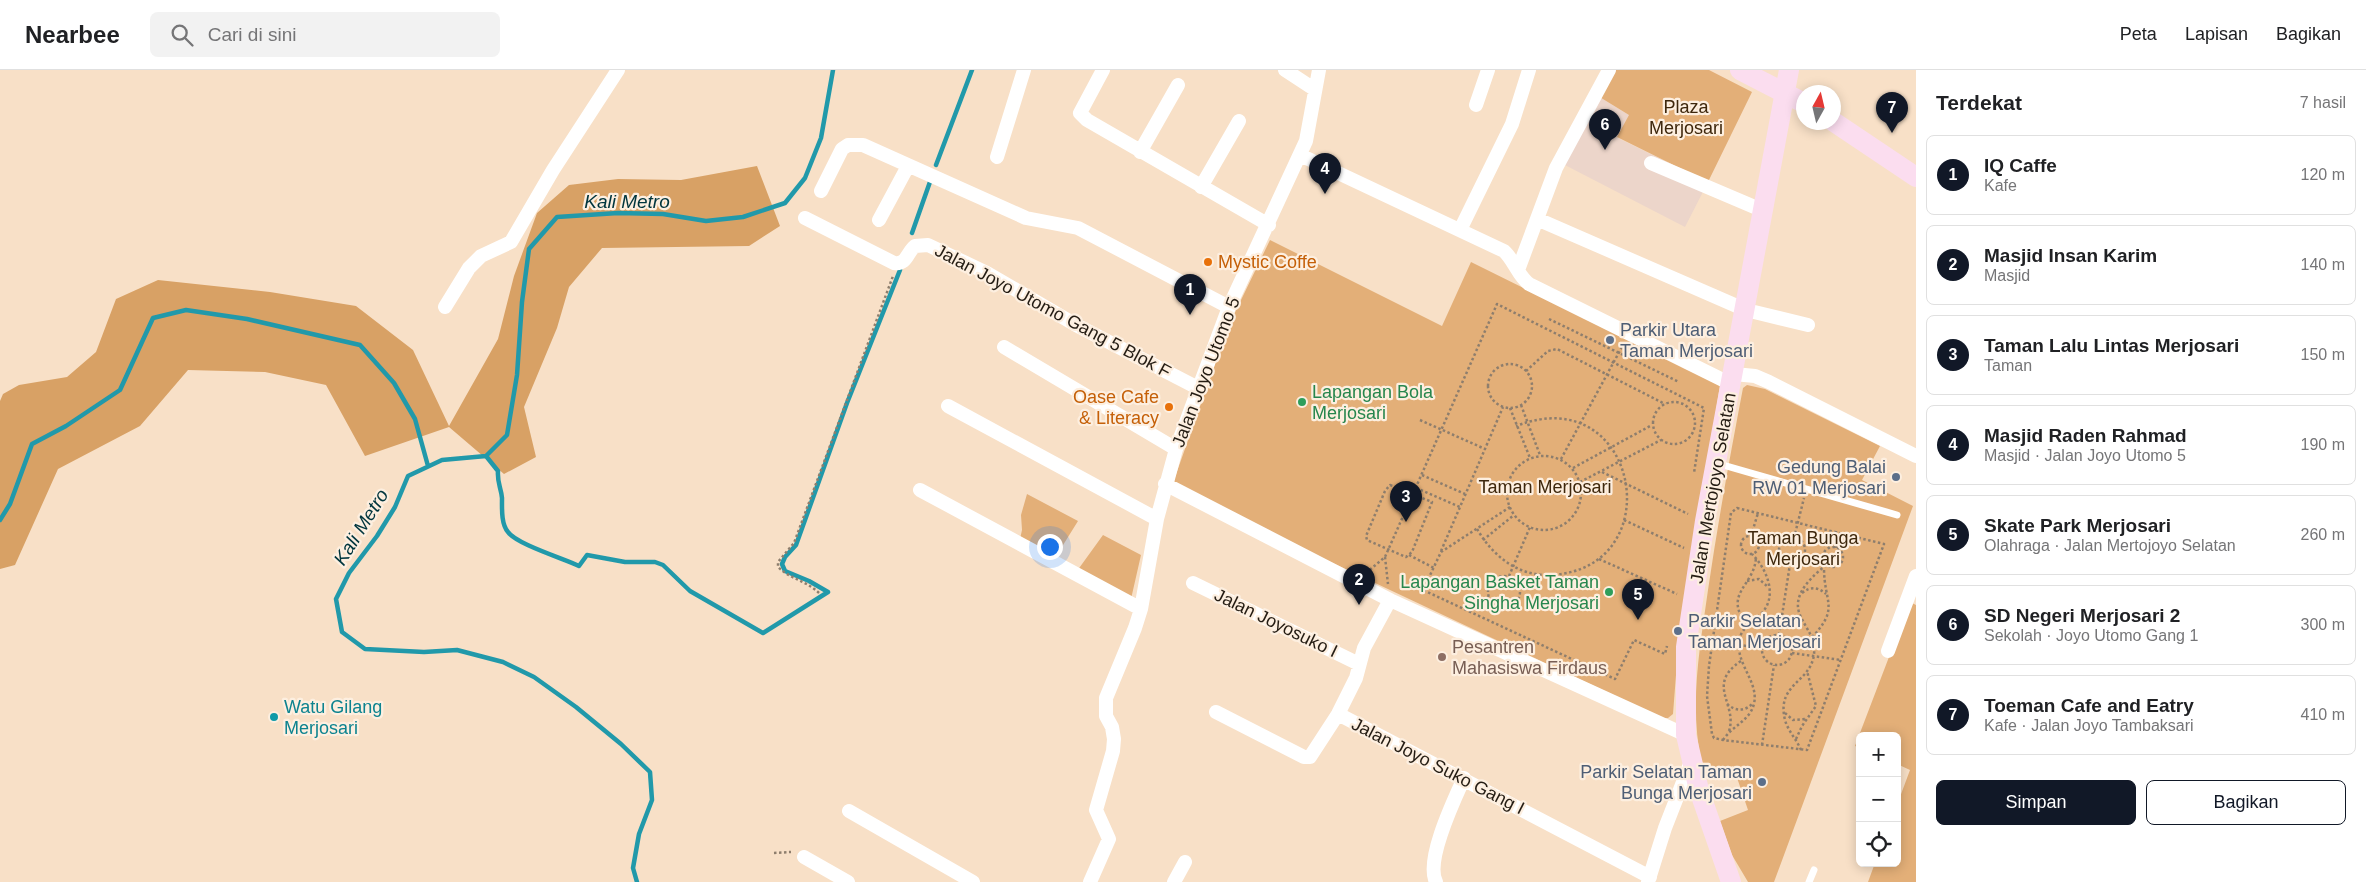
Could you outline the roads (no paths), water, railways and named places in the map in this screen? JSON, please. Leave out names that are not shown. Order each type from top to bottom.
[{"type":"main road","points":[[1740,70],[1796,98]]},
{"type":"main road","name":"Jalan Mertojoyo Selatan","points":[[1731,882],[1699,790],[1686,735],[1684,672],[1678,638],[1681,599],[1693,519],[1716,463],[1746,310],[1789,70]]},
{"type":"main road","points":[[1841,127],[1916,177]]},
{"type":"street","points":[[445,307],[468,268],[481,256],[511,242],[553,170],[618,70]]},
{"type":"street","points":[[997,157],[1024,70]]},
{"type":"street","points":[[1103,70],[1080,113],[1086,120],[1269,225]]},
{"type":"street","points":[[1284,70],[1314,88]]},
{"type":"street","name":"Jalan Joyo Utomo 5","points":[[1090,882],[1109,839],[1096,810],[1113,751],[1112,727],[1106,716],[1106,698],[1114,682],[1141,609],[1157,519],[1171,487],[1176,449],[1229,307],[1269,225],[1306,141],[1314,88],[1319,70]]},
{"type":"street","points":[[1476,105],[1488,70]]},
{"type":"street","points":[[1460,230],[1512,124],[1529,70]]},
{"type":"street","points":[[1518,270],[1565,148],[1609,70]]},
{"type":"street","points":[[1140,152],[1178,85]]},
{"type":"street","points":[[1202,188],[1239,121]]},
{"type":"street","points":[[821,191],[842,149],[848,145],[863,145],[1026,218],[1078,228],[1229,307]]},
{"type":"street","points":[[1300,155],[1504,251],[1512,258],[1524,280],[1529,284],[1630,333],[1732,379],[1755,376],[1769,382],[1916,456]]},
{"type":"street","points":[[1652,163],[1764,211]]},
{"type":"street","points":[[879,220],[908,166]]},
{"type":"street","name":"Jalan Joyo Utomo Gang 5 Blok F","points":[[805,218],[898,263],[906,260],[915,246],[928,245],[987,273],[1076,325],[1198,388]]},
{"type":"street","points":[[1537,219],[1746,310],[1808,325]]},
{"type":"street","points":[[1004,347],[1176,449]]},
{"type":"street","points":[[948,406],[1157,519]]},
{"type":"street","points":[[1171,487],[1387,598],[1686,735]]},
{"type":"street","points":[[920,490],[1141,609]]},
{"type":"street","points":[[1888,651],[1916,576]]},
{"type":"street","name":"Jalan Joyosuko I","points":[[1193,583],[1359,664]]},
{"type":"street","name":"Jalan Joyo Suko Gang I","points":[[1387,598],[1364,648],[1356,678],[1338,714],[1464,778],[1649,879]]},
{"type":"street","points":[[1216,712],[1304,757],[1310,756],[1315,751],[1338,714]]},
{"type":"street","points":[[1649,879],[1692,759]]},
{"type":"street","points":[[1436,882],[1434,868],[1440,836],[1464,778]]},
{"type":"street","points":[[849,811],[972,882]]},
{"type":"street","points":[[804,857],[848,882]]},
{"type":"street","points":[[1174,882],[1185,862]]},
{"type":"lane","points":[[1716,463],[1807,487],[1897,515]]},
{"type":"lane","points":[[1809,882],[1814,870]]},
{"type":"waterway","name":"Kali Metro","points":[[637,882],[633,868],[639,834],[652,800],[650,772],[621,744],[576,707],[534,677],[503,662],[457,650],[424,652],[365,649],[342,632],[336,599],[349,573],[377,536],[395,507],[408,476],[442,460],[486,456],[507,435],[517,375],[522,302],[529,249],[557,217],[618,213],[663,214],[706,221],[743,217],[785,203],[805,178],[821,138],[833,70]]},
{"type":"waterway","points":[[936,165],[972,70]]},
{"type":"waterway","points":[[912,233],[931,179]]},
{"type":"waterway","points":[[486,456],[498,471],[503,520],[506,529],[513,537],[579,566],[587,555],[625,562],[655,562],[663,565],[690,591],[763,633],[828,592],[809,581],[785,571],[782,564],[785,557],[796,545],[847,403],[900,270]]},
{"type":"waterway","points":[[0,520],[10,504],[32,444],[66,426],[120,390],[153,318],[186,310],[247,319],[360,345],[394,383],[415,419],[428,466]]},
{"type":"place","name":"Toeman Cafe and Eatry","points":[[1892,133]]},
{"type":"place","name":"SD Negeri Merjosari 2","points":[[1605,150]]},
{"type":"place","name":"Masjid Raden Rahmad","points":[[1325,194]]},
{"type":"place","name":"Mystic Coffe","points":[[1208,262]]},
{"type":"place","name":"IQ Caffe","points":[[1190,315]]},
{"type":"place","name":"Parkir Utara Taman Merjosari","points":[[1610,340]]},
{"type":"place","name":"Lapangan Bola Merjosari","points":[[1302,402]]},
{"type":"place","name":"Oase Cafe & Literacy","points":[[1169,407]]},
{"type":"place","name":"Gedung Balai RW 01 Merjosari","points":[[1896,477]]},
{"type":"place","name":"Taman Lalu Lintas Merjosari","points":[[1406,522]]},
{"type":"place","name":"Lapangan Basket Taman Singha Merjosari","points":[[1609,592]]},
{"type":"place","name":"Masjid Insan Karim","points":[[1359,605]]},
{"type":"place","name":"Skate Park Merjosari","points":[[1638,620]]},
{"type":"place","name":"Parkir Selatan Taman Merjosari","points":[[1678,631]]},
{"type":"place","name":"Pesantren Mahasiswa Firdaus","points":[[1442,657]]},
{"type":"place","name":"Watu Gilang Merjosari","points":[[274,717]]},
{"type":"place","name":"Parkir Selatan Taman Bunga Merjosari","points":[[1762,782]]},
{"type":"park label","name":"Plaza Merjosari","points":[[1686,117]]},
{"type":"park label","name":"Taman Merjosari","points":[[1545,487]]},
{"type":"park label","name":"Taman Bunga Merjosari","points":[[1803,548]]}]
